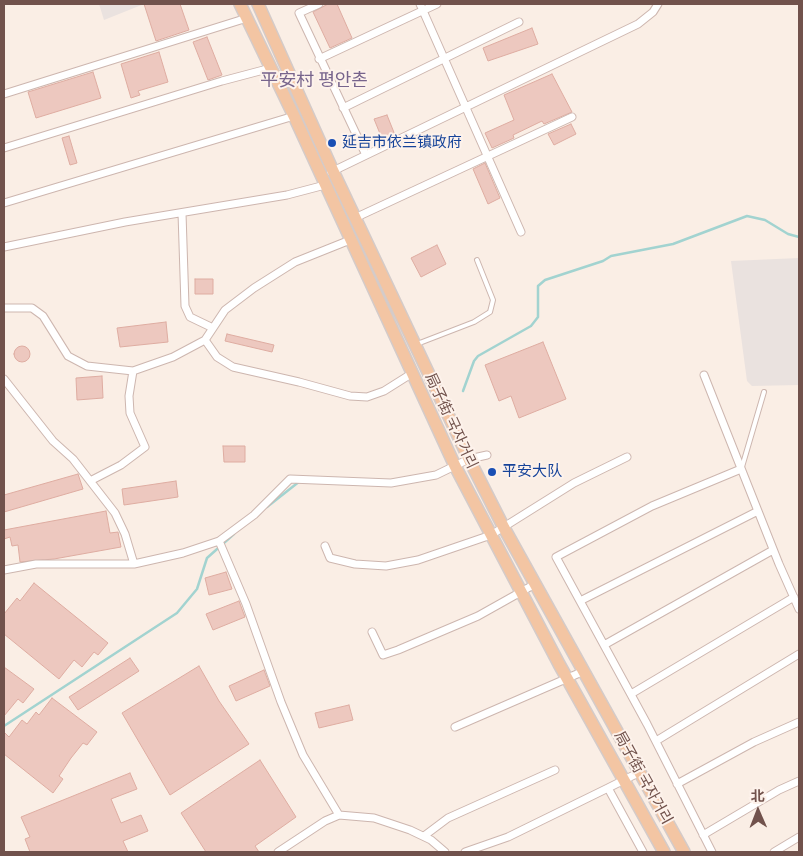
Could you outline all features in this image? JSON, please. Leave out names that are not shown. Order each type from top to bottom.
[{"type":"main road","name":"局子街 국자거리","points":[[240,4],[294,116],[411,374],[455,466],[521,593],[663,852]]},
{"type":"main road","name":"局子街 국자거리","points":[[258,4],[333,171],[357,217],[468,459],[504,528],[682,847]]},
{"type":"street","points":[[319,4],[299,13],[319,59],[366,153]]},
{"type":"street","points":[[319,59],[421,7],[437,4]]},
{"type":"street","points":[[4,247],[46,237],[287,195],[323,181],[333,171],[366,153],[466,108],[638,24],[653,12],[658,4]]},
{"type":"street","points":[[421,7],[520,232]]},
{"type":"street","points":[[4,94],[247,18]]},
{"type":"street","points":[[343,108],[445,60],[519,22]]},
{"type":"street","points":[[4,148],[222,80],[271,68]]},
{"type":"street","points":[[4,203],[294,116]]},
{"type":"street","points":[[357,217],[572,116]]},
{"type":"street","points":[[182,213],[185,306],[190,316],[213,328]]},
{"type":"street","points":[[4,308],[32,308],[43,316],[68,356],[87,366],[133,371],[173,357],[205,340],[226,310],[262,283],[295,262],[350,240]]},
{"type":"street","points":[[205,340],[217,357],[234,367],[350,396],[367,397],[384,391],[411,374]]},
{"type":"street","points":[[90,481],[121,465],[145,447],[130,413],[129,396],[133,371]]},
{"type":"street","points":[[704,375],[799,609]]},
{"type":"street","points":[[4,379],[53,441],[73,459],[115,513],[125,534],[134,564]]},
{"type":"street","points":[[4,570],[36,564],[134,564],[183,554],[220,545],[254,515],[282,486],[293,479],[391,483],[436,474],[468,459],[487,455]]},
{"type":"street","points":[[325,546],[330,558],[355,564],[386,566],[418,560],[491,535],[574,483],[627,457]]},
{"type":"street","points":[[712,852],[656,741],[556,557],[652,506],[741,469]]},
{"type":"street","points":[[580,601],[758,511]]},
{"type":"street","points":[[220,545],[254,625],[263,656],[303,755],[339,815]]},
{"type":"street","points":[[604,645],[774,550]]},
{"type":"street","points":[[372,632],[383,655],[478,616],[535,584]]},
{"type":"street","points":[[631,694],[794,597]]},
{"type":"street","points":[[656,741],[799,654]]},
{"type":"street","points":[[455,727],[584,671]]},
{"type":"street","points":[[677,784],[754,742],[799,722]]},
{"type":"street","points":[[424,836],[448,818],[555,770]]},
{"type":"street","points":[[465,852],[508,837],[640,772]]},
{"type":"street","points":[[703,835],[778,790],[799,781]]},
{"type":"street","points":[[608,788],[643,852]]},
{"type":"street","points":[[278,852],[325,821],[339,815],[374,818],[424,836],[445,852]]},
{"type":"street","points":[[774,852],[799,837]]},
{"type":"street","points":[[663,852],[682,847]]},
{"type":"lane","points":[[415,344],[474,322],[490,312],[493,300],[477,260]]},
{"type":"lane","points":[[741,469],[764,392]]},
{"type":"shaded area","points":[[99,4],[144,4],[104,20]]},
{"type":"shaded area","points":[[799,258],[799,385],[752,386],[747,381],[731,261]]},
{"type":"building","points":[[144,4],[180,4],[189,30],[156,41]]},
{"type":"building","points":[[328,4],[337,4],[352,38],[330,48],[313,12]]},
{"type":"building","points":[[532,28],[538,44],[488,61],[483,48]]},
{"type":"building","points":[[207,37],[222,75],[208,80],[193,42]]},
{"type":"building","points":[[159,52],[168,82],[138,91],[140,95],[131,98],[121,64]]},
{"type":"building","points":[[93,72],[101,98],[36,118],[28,92]]},
{"type":"building","points":[[552,74],[572,112],[544,124],[542,121],[513,135],[514,138],[492,148],[485,133],[514,120],[504,95]]},
{"type":"building","points":[[387,115],[395,135],[383,141],[374,119]]},
{"type":"building","points":[[571,124],[576,134],[554,145],[548,134]]},
{"type":"building","points":[[69,136],[77,163],[70,165],[62,138]]},
{"type":"building","points":[[485,163],[500,198],[488,204],[473,169]]},
{"type":"building","points":[[437,245],[446,264],[421,277],[411,258]]},
{"type":"building","points":[[195,279],[213,279],[213,294],[195,294]]},
{"type":"building","points":[[166,322],[168,342],[120,347],[117,328]]},
{"type":"building","points":[[227,334],[274,345],[272,352],[225,341]]},
{"type":"building","points":[[543,342],[566,399],[519,418],[511,396],[499,401],[485,365]]},
{"type":"building","points":[[19,346],[25,346],[30,351],[28,360],[19,362],[14,357],[14,351]]},
{"type":"building","points":[[102,376],[103,398],[77,400],[76,378]]},
{"type":"building","points":[[223,446],[245,446],[245,462],[224,462]]},
{"type":"building","points":[[78,474],[83,489],[4,512],[4,495]]},
{"type":"building","points":[[176,481],[178,497],[124,505],[122,489]]},
{"type":"building","points":[[106,511],[110,533],[118,532],[121,547],[54,559],[20,562],[18,545],[12,546],[10,537],[4,539],[4,530]]},
{"type":"building","points":[[226,572],[232,589],[209,595],[205,578]]},
{"type":"building","points":[[34,583],[108,643],[98,655],[94,652],[82,667],[74,660],[59,679],[4,634],[4,614],[17,598],[20,601]]},
{"type":"building","points":[[239,601],[245,617],[213,630],[206,614]]},
{"type":"building","points":[[130,658],[139,671],[78,710],[69,697]]},
{"type":"building","points":[[199,666],[219,701],[249,744],[170,795],[122,713]]},
{"type":"building","points":[[4,667],[34,689],[23,703],[18,699],[4,716]]},
{"type":"building","points":[[264,670],[270,686],[236,701],[229,686]]},
{"type":"building","points":[[52,698],[97,732],[87,745],[83,743],[71,758],[59,776],[63,779],[53,793],[4,754],[4,732],[9,737],[22,720],[27,724],[36,712],[39,715]]},
{"type":"building","points":[[349,705],[353,720],[319,728],[315,713]]},
{"type":"building","points":[[260,760],[296,817],[255,846],[259,852],[206,852],[181,813]]},
{"type":"building","points":[[130,773],[137,789],[111,799],[121,823],[141,815],[148,831],[123,841],[128,852],[30,852],[25,839],[30,837],[21,817]]},
{"type":"waterway","points":[[463,391],[474,361],[478,356],[531,326],[538,317],[538,286],[545,280],[603,261],[611,256],[673,244],[747,216],[765,220],[788,234],[799,237]]},
{"type":"waterway","points":[[267,507],[300,481]]},
{"type":"waterway","points":[[4,726],[177,613],[197,589],[207,558],[234,534]]},
{"type":"place","name":"延吉市依兰镇政府","points":[[332,143]]},
{"type":"place","name":"平安大队","points":[[492,472]]},
{"type":"district","name":"平安村 평안촌","points":[[314,81]]}]
